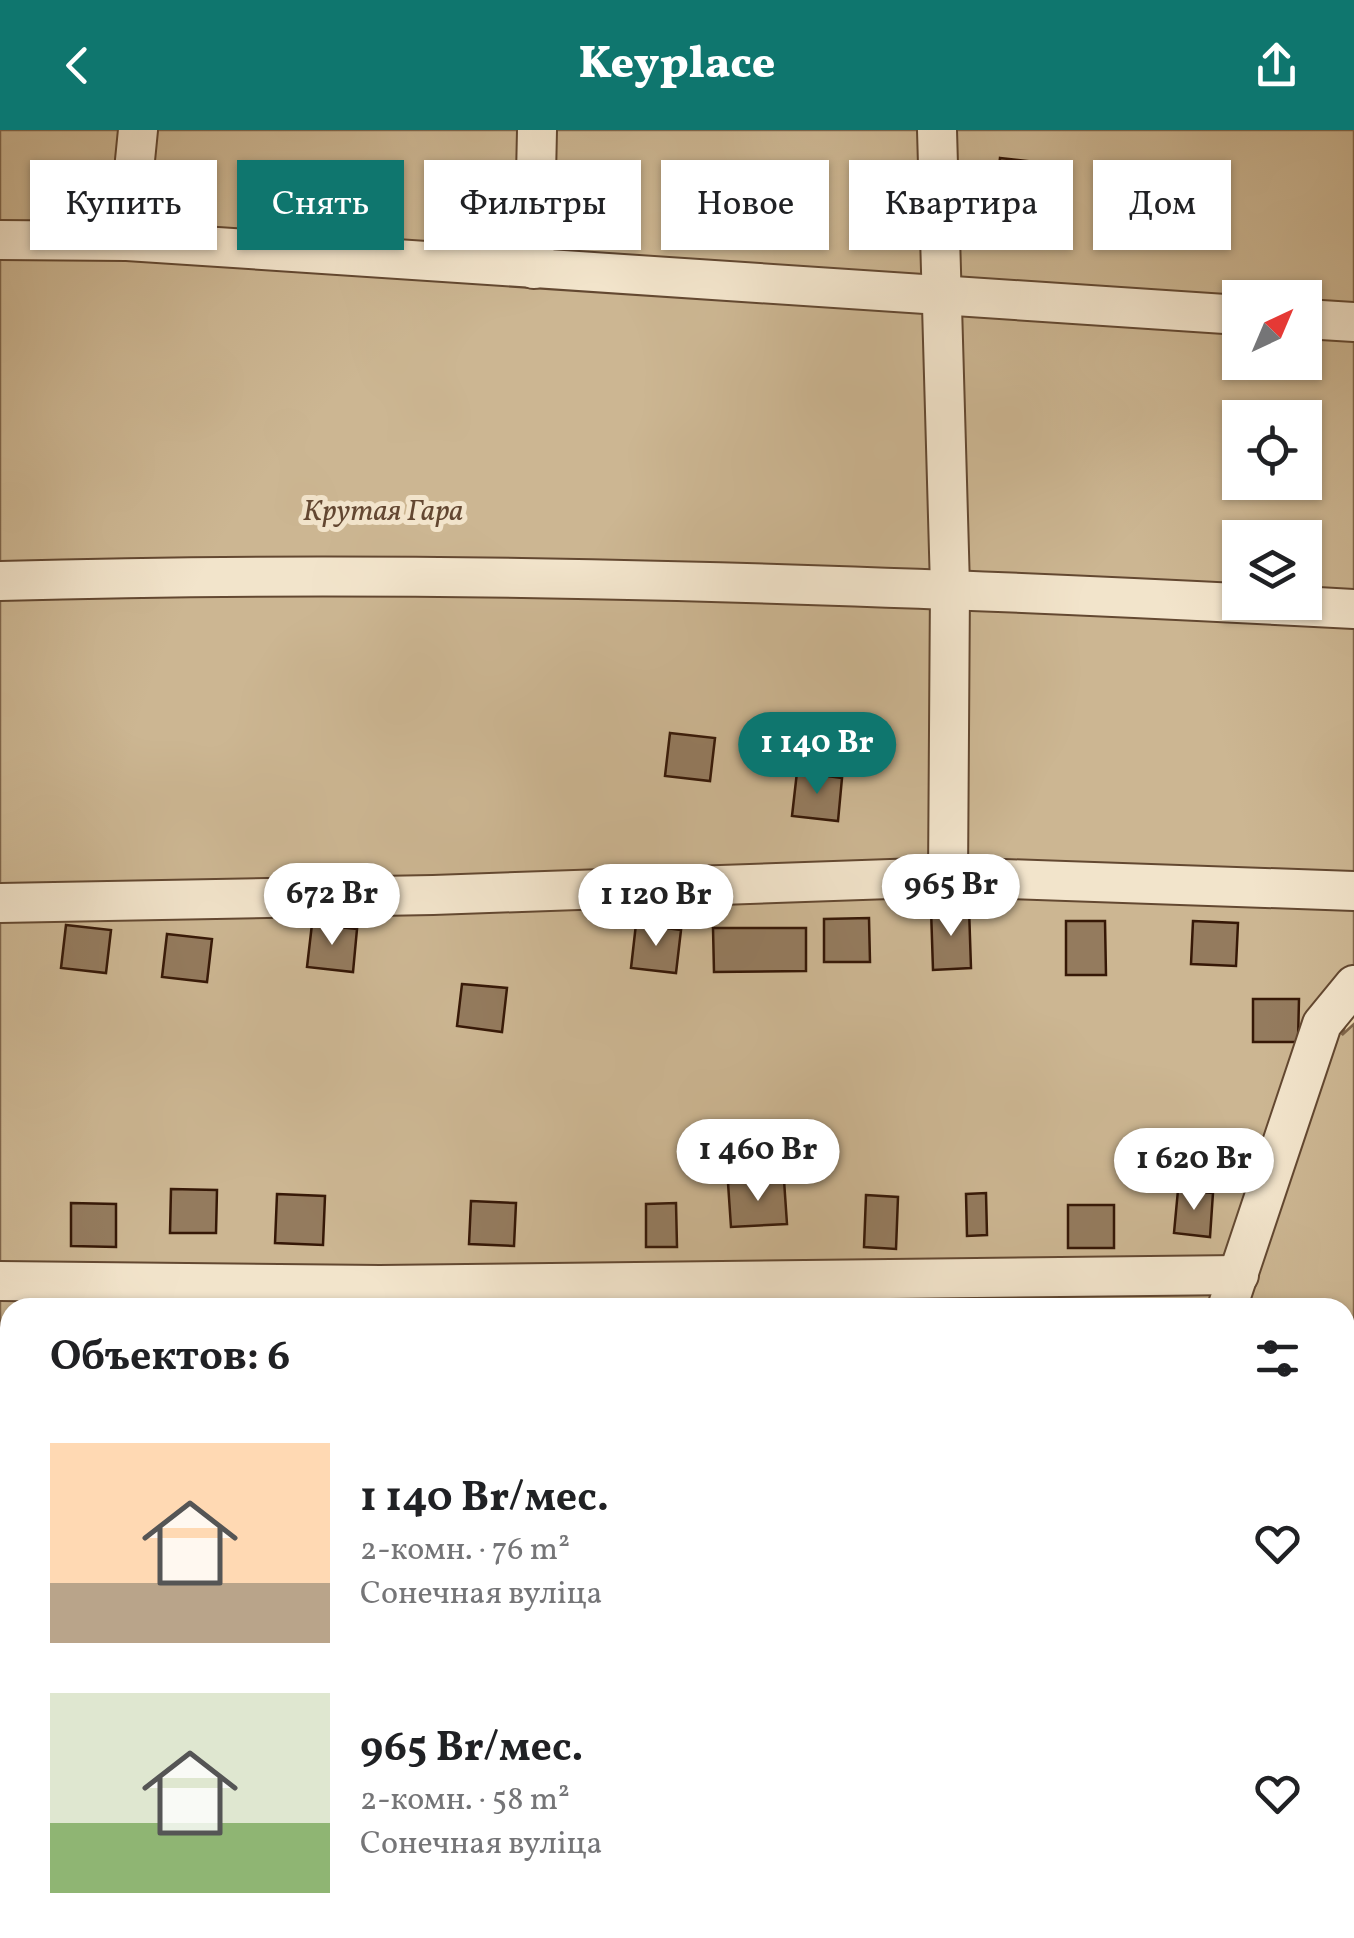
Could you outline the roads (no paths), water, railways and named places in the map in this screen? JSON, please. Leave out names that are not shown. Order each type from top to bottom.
[{"type":"street","points":[[135,160],[138,130]]},
{"type":"street","points":[[534,269],[537,130]]},
{"type":"street","points":[[937,130],[950,587],[948,876]]},
{"type":"street","points":[[0,240],[30,240]]},
{"type":"street","points":[[217,247],[1222,314]]},
{"type":"street","points":[[1322,320],[1354,322]]},
{"type":"street","points":[[0,581],[181,577],[950,587],[1354,609]]},
{"type":"street","points":[[0,902],[433,896],[948,876],[1354,892]]},
{"type":"street","points":[[0,1280],[376,1296],[1233,1292],[1322,1024],[1354,984]]},
{"type":"park label","name":"Крутая Гара","points":[[383,510]]}]
